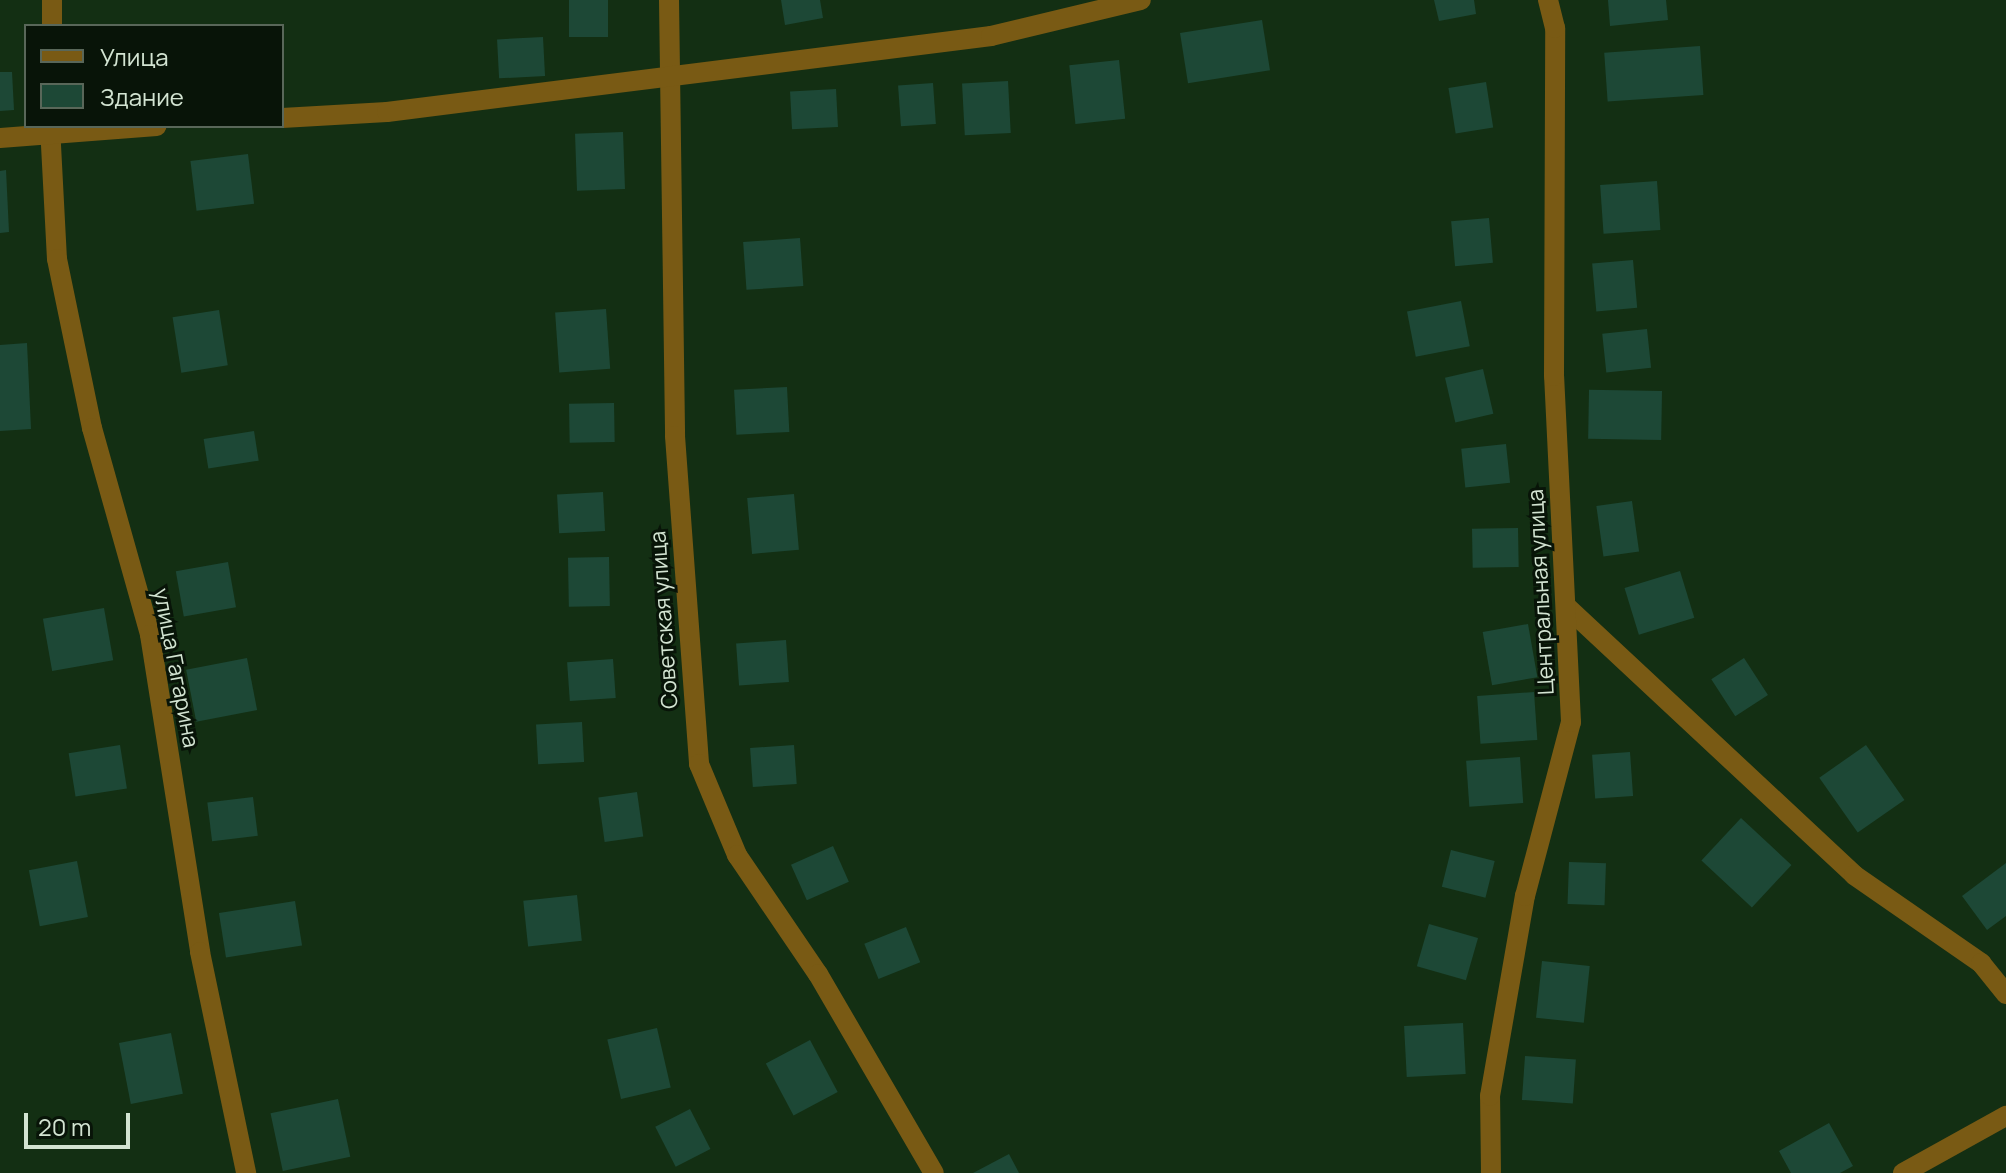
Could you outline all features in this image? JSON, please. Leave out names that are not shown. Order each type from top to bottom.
[{"type":"street","points":[[52,0],[52,24]]},
{"type":"street","name":"Советская улица","points":[[669,0],[675,436],[699,764],[737,855],[818,974],[934,1173]]},
{"type":"street","points":[[284,118],[387,112],[991,36],[1141,0]]},
{"type":"street","name":"Центральная улица","points":[[1491,1173],[1490,1096],[1525,896],[1571,722],[1554,376],[1555,28],[1548,0]]},
{"type":"street","points":[[0,138],[50,129],[86,128]]},
{"type":"street","name":"улица Гагарина","points":[[50,129],[57,259],[92,428],[150,635],[200,952],[246,1173]]},
{"type":"street","points":[[1567,607],[1854,875],[1981,963],[2006,994]]},
{"type":"street","points":[[1903,1173],[2006,1116]]},
{"type":"building","points":[[569,0],[608,0],[608,37],[569,37]]},
{"type":"building","points":[[781,0],[820,0],[823,18],[785,25]]},
{"type":"building","points":[[1434,0],[1474,0],[1476,14],[1439,21]]},
{"type":"building","points":[[1608,0],[1666,0],[1668,20],[1610,26]]},
{"type":"building","points":[[1262,20],[1270,70],[1188,83],[1180,33]]},
{"type":"building","points":[[543,37],[545,76],[499,78],[497,39]]},
{"type":"building","points":[[1700,46],[1703,95],[1608,102],[1604,53]]},
{"type":"building","points":[[1119,60],[1125,119],[1075,124],[1069,65]]},
{"type":"building","points":[[0,72],[12,72],[14,110],[0,111]]},
{"type":"building","points":[[1008,81],[1011,133],[965,135],[962,83]]},
{"type":"building","points":[[1486,82],[1493,127],[1456,133],[1448,88]]},
{"type":"building","points":[[933,83],[936,124],[901,126],[898,85]]},
{"type":"building","points":[[836,89],[838,127],[792,129],[790,91]]},
{"type":"building","points":[[623,132],[625,189],[577,191],[575,134]]},
{"type":"building","points":[[248,154],[254,204],[197,211],[190,161]]},
{"type":"building","points":[[6,170],[9,232],[0,233],[0,171]]},
{"type":"building","points":[[1657,181],[1660,230],[1604,234],[1600,185]]},
{"type":"building","points":[[1489,218],[1493,263],[1455,266],[1451,221]]},
{"type":"building","points":[[800,238],[803,286],[746,290],[743,242]]},
{"type":"building","points":[[1633,260],[1637,308],[1596,311],[1592,264]]},
{"type":"building","points":[[1461,301],[1470,346],[1416,357],[1407,311]]},
{"type":"building","points":[[606,309],[610,369],[559,372],[555,313]]},
{"type":"building","points":[[219,310],[228,365],[181,373],[173,317]]},
{"type":"building","points":[[1647,329],[1651,368],[1606,372],[1602,334]]},
{"type":"building","points":[[27,343],[31,429],[0,431],[0,345]]},
{"type":"building","points":[[1483,369],[1493,414],[1455,423],[1445,378]]},
{"type":"building","points":[[787,387],[789,432],[736,435],[734,390]]},
{"type":"building","points":[[1589,390],[1662,391],[1661,440],[1588,439]]},
{"type":"building","points":[[614,403],[615,442],[570,443],[569,404]]},
{"type":"building","points":[[254,431],[259,461],[208,469],[204,439]]},
{"type":"building","points":[[1506,444],[1510,483],[1465,487],[1461,449]]},
{"type":"building","points":[[603,492],[605,531],[559,533],[557,494]]},
{"type":"building","points":[[794,494],[799,550],[752,554],[747,498]]},
{"type":"building","points":[[1632,501],[1639,552],[1603,557],[1596,506]]},
{"type":"building","points":[[1518,528],[1519,567],[1473,568],[1472,529]]},
{"type":"building","points":[[609,557],[610,606],[569,607],[568,558]]},
{"type":"building","points":[[228,562],[236,607],[184,617],[176,571]]},
{"type":"building","points":[[1680,571],[1694,618],[1639,635],[1625,588]]},
{"type":"building","points":[[104,608],[113,660],[52,671],[43,619]]},
{"type":"building","points":[[1528,624],[1537,677],[1492,685],[1483,632]]},
{"type":"building","points":[[786,640],[789,682],[739,685],[736,643]]},
{"type":"building","points":[[247,658],[257,710],[196,722],[186,670]]},
{"type":"building","points":[[1744,658],[1768,695],[1735,716],[1711,679]]},
{"type":"building","points":[[613,659],[616,698],[570,701],[567,662]]},
{"type":"building","points":[[1534,692],[1537,740],[1480,744],[1477,696]]},
{"type":"building","points":[[582,722],[584,762],[538,764],[536,724]]},
{"type":"building","points":[[120,745],[127,788],[76,797],[69,753]]},
{"type":"building","points":[[794,745],[797,784],[753,787],[750,748]]},
{"type":"building","points":[[1866,745],[1904,800],[1858,833],[1819,778]]},
{"type":"building","points":[[1630,752],[1633,796],[1595,799],[1592,755]]},
{"type":"building","points":[[1520,757],[1523,803],[1469,807],[1466,761]]},
{"type":"building","points":[[637,792],[643,837],[605,842],[598,797]]},
{"type":"building","points":[[253,797],[258,836],[212,841],[207,803]]},
{"type":"building","points":[[1741,818],[1791,865],[1752,907],[1701,860]]},
{"type":"building","points":[[833,846],[849,882],[807,900],[791,865]]},
{"type":"building","points":[[1451,850],[1495,861],[1485,898],[1442,887]]},
{"type":"building","points":[[77,861],[88,917],[40,926],[29,870]]},
{"type":"building","points":[[1569,862],[1606,863],[1605,905],[1568,904]]},
{"type":"building","points":[[2006,863],[2006,916],[1987,930],[1962,896]]},
{"type":"building","points":[[577,895],[582,941],[528,946],[523,901]]},
{"type":"building","points":[[295,901],[302,945],[226,957],[219,913]]},
{"type":"building","points":[[1429,924],[1478,938],[1466,980],[1417,966]]},
{"type":"building","points":[[906,927],[920,962],[879,979],[864,944]]},
{"type":"building","points":[[1542,961],[1590,966],[1584,1023],[1536,1018]]},
{"type":"building","points":[[1463,1023],[1466,1074],[1407,1077],[1404,1026]]},
{"type":"building","points":[[657,1028],[671,1087],[621,1099],[607,1039]]},
{"type":"building","points":[[171,1033],[183,1094],[131,1104],[119,1043]]},
{"type":"building","points":[[810,1040],[838,1092],[794,1116],[766,1063]]},
{"type":"building","points":[[1525,1056],[1576,1060],[1573,1103],[1522,1100]]},
{"type":"building","points":[[338,1099],[350,1157],[283,1171],[271,1113]]},
{"type":"building","points":[[690,1109],[710,1149],[676,1167],[655,1127]]},
{"type":"building","points":[[1829,1123],[1853,1166],[1840,1173],[1791,1173],[1779,1151]]},
{"type":"building","points":[[1009,1154],[1019,1173],[973,1173]]}]
